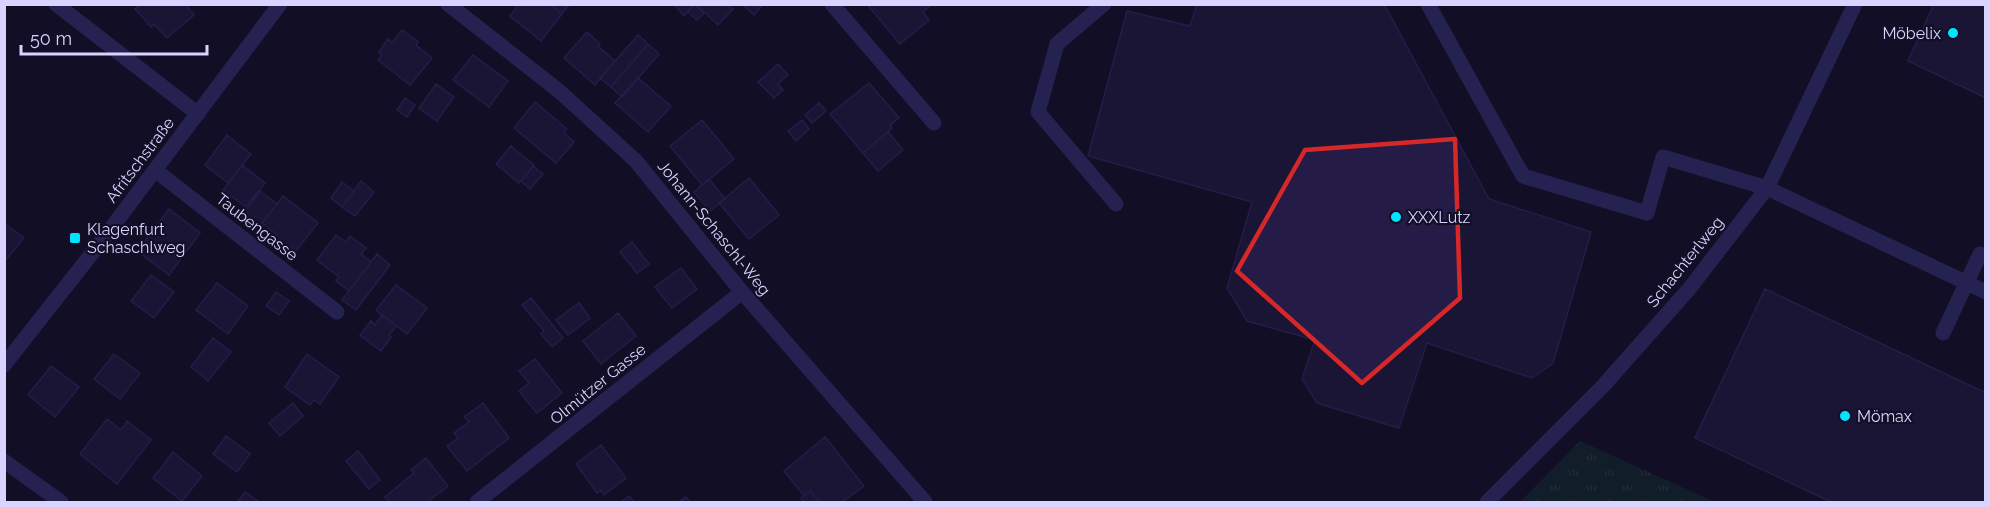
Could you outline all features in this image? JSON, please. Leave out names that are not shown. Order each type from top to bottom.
[{"type":"street","points":[[56,4],[198,114]]},
{"type":"street","name":"Afritschstraße","points":[[4,365],[97,247],[280,4]]},
{"type":"street","name":"Johann-Schaschl-Weg","points":[[448,4],[559,91],[636,161],[742,292],[925,502]]},
{"type":"street","points":[[832,4],[934,123]]},
{"type":"street","points":[[1104,4],[1057,44],[1038,112],[1116,204]]},
{"type":"street","points":[[1428,4],[1523,176],[1647,213],[1664,157],[1767,188],[1986,292]]},
{"type":"street","name":"Schachterlweg","points":[[1486,502],[1603,386],[1689,289],[1767,188],[1855,4]]},
{"type":"street","name":"Taubengasse","points":[[155,170],[337,312]]},
{"type":"street","points":[[1943,333],[1980,254]]},
{"type":"street","name":"Olmützer Gasse","points":[[477,502],[742,292]]},
{"type":"street","points":[[4,460],[61,502]]},
{"type":"highlighted area","points":[[1455,139],[1460,298],[1362,383],[1237,271],[1305,150]]},
{"type":"green space","points":[[1580,441],[1715,502],[1520,502]]},
{"type":"building","points":[[140,4],[185,4],[194,15],[167,38],[154,24],[151,27],[135,9]]},
{"type":"building","points":[[519,4],[551,4],[562,14],[541,41],[510,16]]},
{"type":"building","points":[[551,4],[570,4],[562,14]]},
{"type":"building","points":[[674,4],[694,4],[684,16]]},
{"type":"building","points":[[694,4],[704,13],[697,20],[688,12]]},
{"type":"building","points":[[696,4],[727,4],[733,9],[718,25]]},
{"type":"building","points":[[742,4],[763,4],[754,15]]},
{"type":"building","points":[[867,4],[932,4],[923,12],[929,20],[900,44]]},
{"type":"building","name":"XXXLutz","points":[[1197,4],[1384,4],[1489,199],[1591,232],[1553,363],[1532,378],[1427,343],[1399,428],[1317,403],[1302,379],[1315,340],[1247,321],[1227,288],[1252,202],[1088,156],[1127,11],[1190,26]]},
{"type":"building","name":"Möbelix","points":[[1934,4],[1986,4],[1986,98],[1908,61]]},
{"type":"building","points":[[402,30],[418,42],[416,45],[432,58],[410,85],[378,60],[382,55],[379,52],[388,39],[392,43]]},
{"type":"building","points":[[587,32],[600,44],[598,46],[615,61],[595,85],[564,58]]},
{"type":"building","points":[[638,35],[648,44],[611,87],[600,78]]},
{"type":"building","points":[[648,44],[659,54],[622,97],[611,87]]},
{"type":"building","points":[[473,55],[508,81],[489,107],[453,80]]},
{"type":"building","points":[[778,64],[788,75],[778,84],[783,90],[774,98],[758,82]]},
{"type":"building","points":[[638,78],[671,106],[648,132],[615,103]]},
{"type":"building","points":[[869,83],[899,118],[890,125],[892,128],[863,153],[830,114]]},
{"type":"building","points":[[436,84],[454,97],[437,121],[419,108]]},
{"type":"building","points":[[405,98],[415,105],[407,117],[397,110]]},
{"type":"building","points":[[535,102],[567,129],[564,133],[574,142],[556,163],[514,128]]},
{"type":"building","points":[[819,103],[826,111],[812,123],[805,115]]},
{"type":"building","points":[[702,120],[734,159],[702,185],[670,146]]},
{"type":"building","points":[[802,120],[809,129],[796,141],[788,131]]},
{"type":"building","points":[[888,132],[903,150],[878,171],[863,153]]},
{"type":"building","points":[[227,135],[251,154],[228,183],[205,165]]},
{"type":"building","points":[[511,146],[534,165],[519,183],[496,164]]},
{"type":"building","points":[[242,165],[265,183],[246,207],[223,190]]},
{"type":"building","points":[[533,166],[543,174],[530,189],[521,181]]},
{"type":"building","points":[[749,178],[779,215],[749,239],[719,203]]},
{"type":"building","points":[[709,179],[725,199],[710,211],[694,192]]},
{"type":"building","points":[[361,181],[374,192],[355,216],[342,207]]},
{"type":"building","points":[[342,182],[354,191],[342,207],[331,198]]},
{"type":"building","points":[[260,191],[277,204],[262,223],[264,225],[260,231],[241,217]]},
{"type":"building","points":[[283,196],[318,223],[296,251],[291,247],[288,251],[273,239],[277,235],[262,223]]},
{"type":"building","points":[[169,209],[200,233],[169,275],[137,251]]},
{"type":"building","points":[[4,223],[24,238],[4,262]]},
{"type":"building","points":[[336,235],[346,242],[350,236],[366,248],[361,254],[371,262],[349,291],[336,281],[339,277],[317,260]]},
{"type":"building","points":[[632,242],[649,264],[637,273],[620,252]]},
{"type":"building","points":[[377,254],[390,265],[356,310],[342,300]]},
{"type":"building","points":[[681,268],[697,289],[672,308],[655,287]]},
{"type":"building","points":[[151,275],[174,292],[154,318],[131,301]]},
{"type":"building","points":[[217,283],[248,306],[228,334],[196,310]]},
{"type":"building","points":[[396,285],[427,308],[407,334],[376,310]]},
{"type":"building","name":"Mömax","points":[[1765,289],[1986,393],[1986,502],[1831,502],[1695,438]]},
{"type":"building","points":[[276,292],[289,301],[279,315],[266,306]]},
{"type":"building","points":[[531,298],[563,338],[552,347],[541,334],[544,331],[522,305]]},
{"type":"building","points":[[579,303],[590,318],[568,335],[556,320]]},
{"type":"building","points":[[618,313],[636,336],[601,364],[583,341]]},
{"type":"building","points":[[382,315],[396,326],[381,351],[360,335],[371,321],[375,325]]},
{"type":"building","points":[[213,338],[231,352],[208,381],[191,367]]},
{"type":"building","points":[[114,354],[140,373],[120,399],[94,379]]},
{"type":"building","points":[[307,354],[339,377],[320,404],[314,400],[310,405],[285,387]]},
{"type":"building","points":[[535,359],[562,393],[537,413],[519,391],[529,383],[519,371]]},
{"type":"building","points":[[51,366],[79,387],[55,417],[28,395]]},
{"type":"building","points":[[293,403],[303,416],[280,436],[269,423]]},
{"type":"building","points":[[483,403],[509,438],[467,471],[447,446],[458,438],[454,433],[469,422],[464,417]]},
{"type":"building","points":[[107,419],[121,430],[127,421],[151,440],[117,484],[80,454]]},
{"type":"building","points":[[226,436],[250,454],[237,472],[213,454]]},
{"type":"building","points":[[825,437],[864,486],[842,502],[820,502],[810,491],[804,496],[784,471]]},
{"type":"building","points":[[601,445],[626,478],[604,495],[601,490],[597,493],[576,464]]},
{"type":"building","points":[[358,451],[380,480],[369,489],[346,461]]},
{"type":"building","points":[[173,452],[202,476],[182,501],[153,478]]},
{"type":"building","points":[[426,458],[448,486],[427,502],[390,502],[385,497],[414,473],[411,470]]},
{"type":"building","points":[[810,491],[820,502],[805,502],[801,498]]},
{"type":"building","points":[[245,492],[259,502],[237,502]]},
{"type":"building","points":[[629,496],[634,502],[621,502]]},
{"type":"building","points":[[686,497],[690,502],[678,502]]},
{"type":"place","name":"Möbelix","points":[[1953,33]]},
{"type":"place","name":"XXXLutz","points":[[1396,217]]},
{"type":"place","name":"Klagenfurt Schaschlweg","points":[[75,238]]},
{"type":"place","name":"Mömax","points":[[1845,416]]}]
